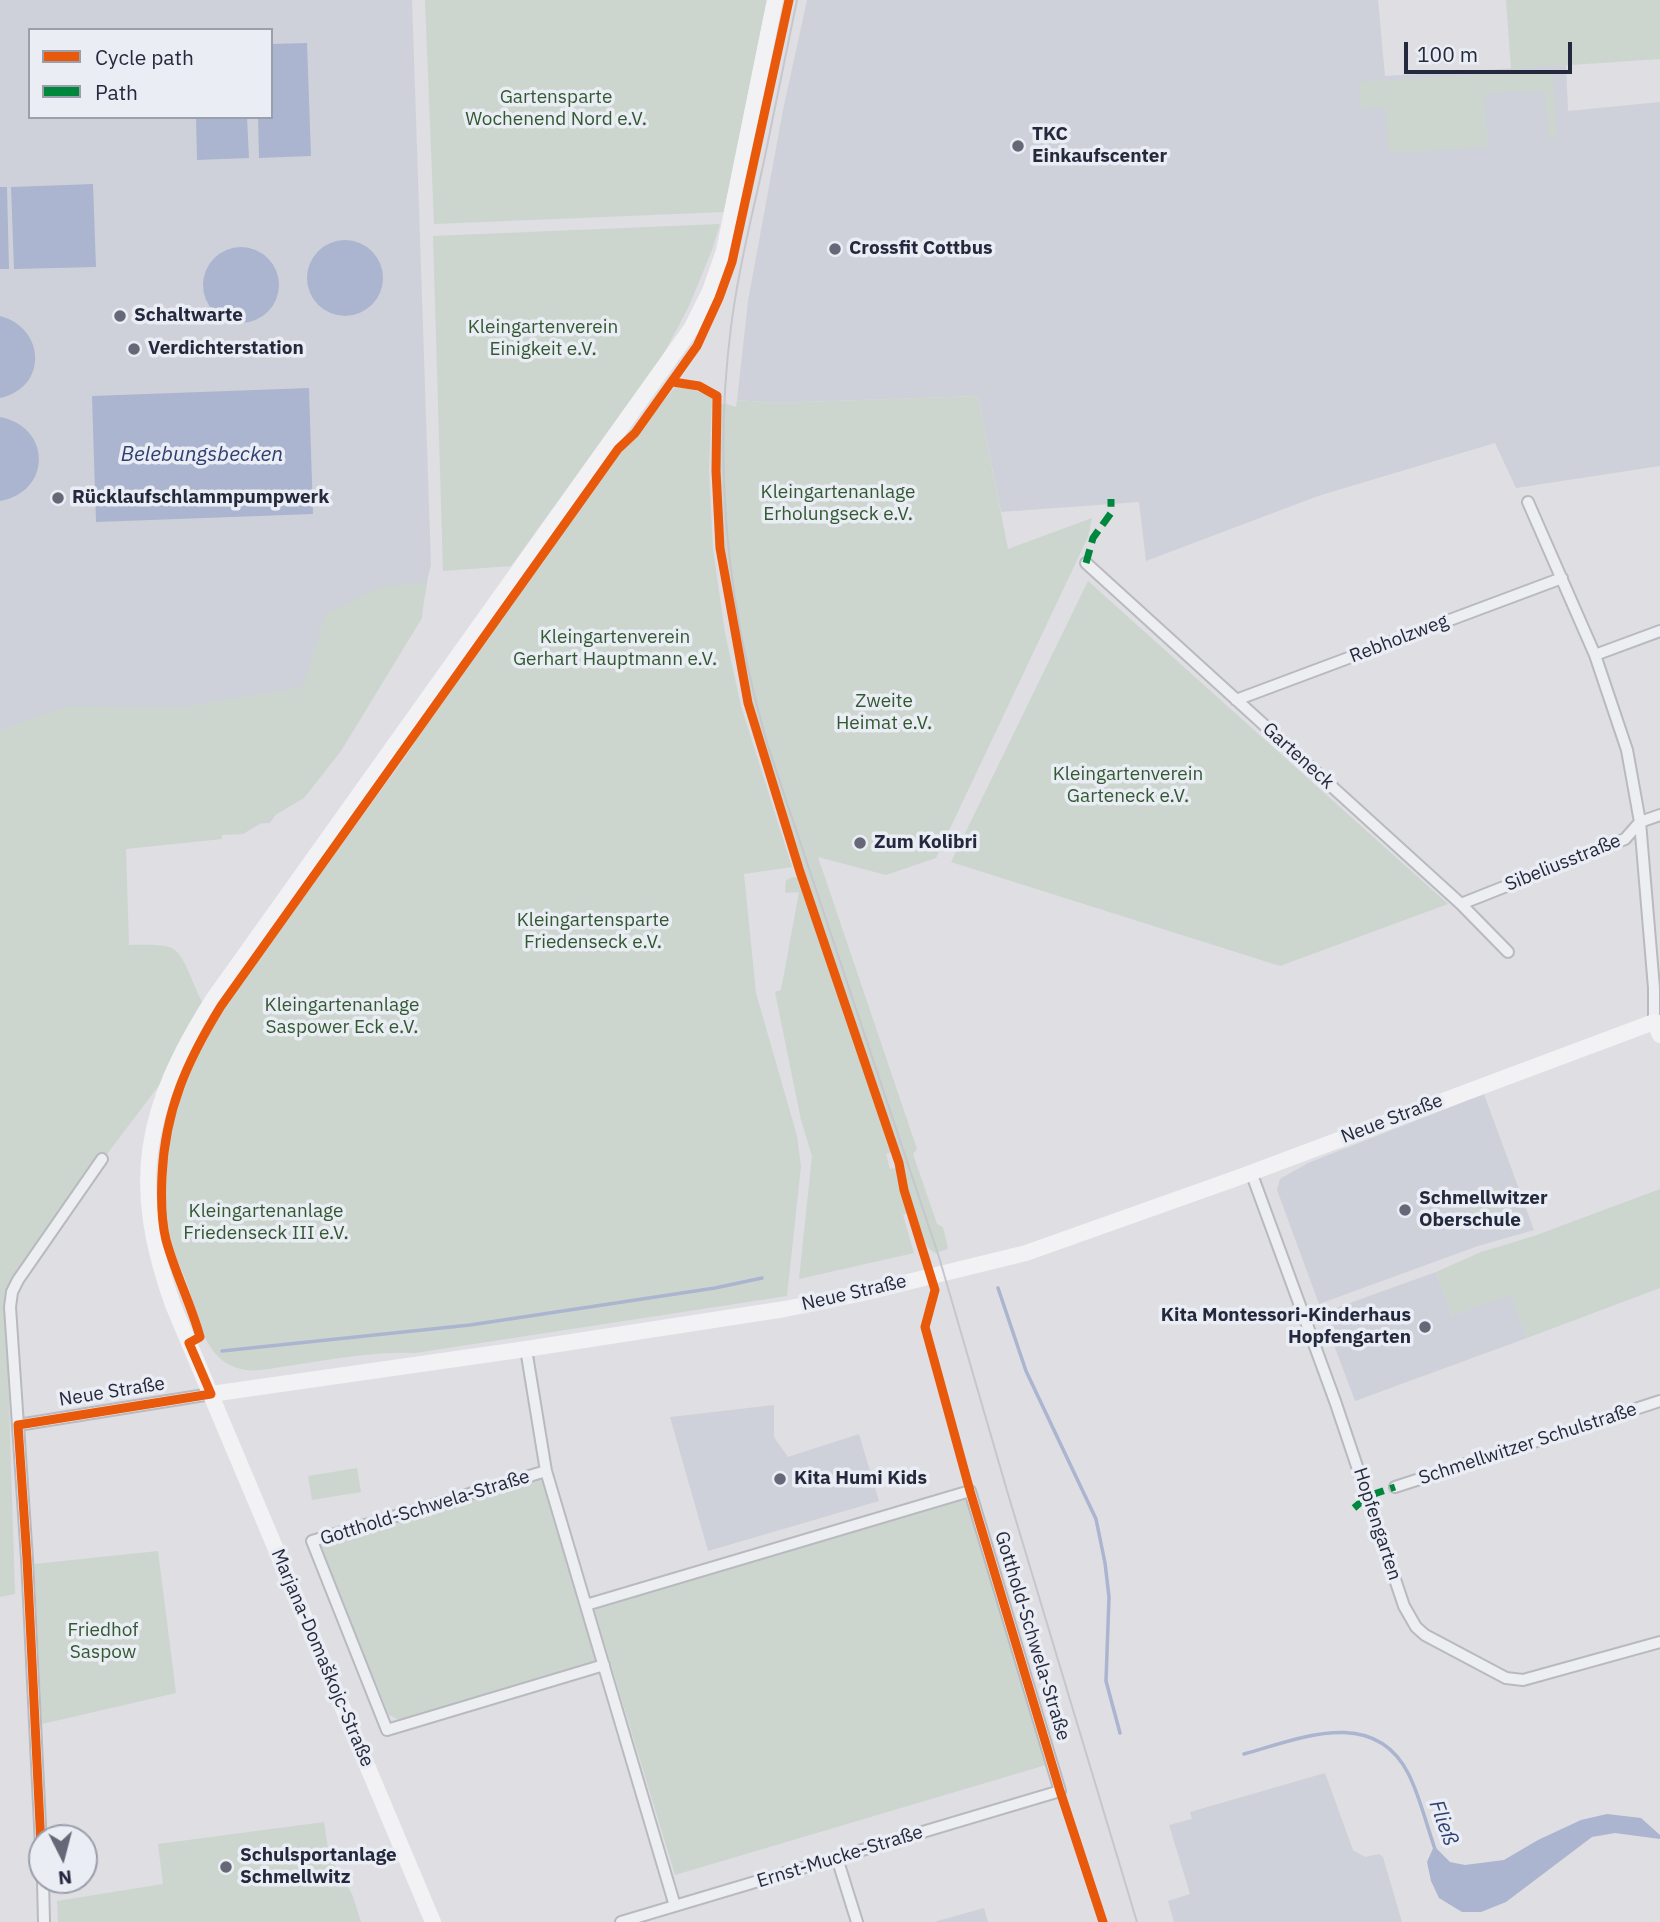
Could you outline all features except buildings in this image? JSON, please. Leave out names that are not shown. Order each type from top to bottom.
[{"type":"street","name":"Marjana-Domaškojc-Straße","points":[[433,1922],[158,1264],[150,1228],[148,1199],[150,1147],[155,1121],[170,1078],[188,1040],[212,1001],[691,329],[710,291],[724,251],[775,0]]},
{"type":"street","points":[[1528,502],[1595,655],[1627,750],[1640,822],[1658,1025]]},
{"type":"street","name":"Garteneck","points":[[1086,564],[1461,904],[1508,952]]},
{"type":"street","name":"Rebholzweg","points":[[1236,700],[1562,578]]},
{"type":"street","points":[[1595,655],[1660,631]]},
{"type":"street","name":"Sibeliusstraße","points":[[1461,904],[1625,839],[1640,822],[1660,814]]},
{"type":"street","name":"Neue Straße","points":[[18,1425],[785,1309],[863,1293],[1026,1253],[1658,1025]]},
{"type":"street","points":[[40,1824],[27,1559],[10,1307],[12,1292],[18,1280],[102,1159]]},
{"type":"street","name":"Hopfengarten","points":[[1251,1172],[1335,1401],[1404,1606],[1416,1628],[1506,1678],[1523,1680],[1660,1642]]},
{"type":"street","name":"Gotthold-Schwela-Straße","points":[[526,1349],[546,1471],[675,1906]]},
{"type":"street","name":"Schmellwitzer Schulstraße","points":[[1395,1487],[1660,1401]]},
{"type":"street","name":"Gotthold-Schwela-Straße","points":[[546,1471],[312,1541],[387,1730],[604,1665]]},
{"type":"street","name":"Gotthold-Schwela-Straße","points":[[586,1605],[970,1491],[1059,1791]]},
{"type":"street","name":"Ernst-Mucke-Straße","points":[[621,1922],[1059,1791]]},
{"type":"street","points":[[837,1858],[856,1922]]},
{"type":"street","points":[[43,1894],[44,1922]]},
{"type":"shaded area","points":[[0,0],[412,0],[431,565],[425,596],[270,823],[0,834]]},
{"type":"shaded area","points":[[807,0],[1378,0],[1385,76],[1566,65],[1568,111],[1660,102],[1660,466],[1516,488],[1495,443],[1318,496],[1146,561],[1139,502],[1001,512],[978,396],[775,403],[737,400],[748,301],[783,110]]},
{"type":"shaded area","name":"Schmellwitzer Oberschule","points":[[1484,1094],[1534,1230],[1478,1246],[1319,1304],[1277,1190],[1280,1179],[1308,1163]]},
{"type":"shaded area","name":"Kita Montessori-Kinderhaus Hopfengarten","points":[[1436,1272],[1452,1316],[1511,1294],[1527,1338],[1355,1401],[1322,1313]]},
{"type":"shaded area","name":"Kita Humi Kids","points":[[774,1405],[774,1437],[788,1457],[859,1434],[879,1501],[708,1551],[670,1417]]},
{"type":"shaded area","points":[[1325,1773],[1353,1850],[1365,1857],[1379,1854],[1383,1857],[1402,1922],[1174,1922],[1168,1901],[1190,1894],[1169,1825],[1192,1819],[1190,1812]]},
{"type":"shaded area","points":[[984,1908],[988,1922],[934,1922]]},
{"type":"green space","name":"Gartensparte Wochenend Nord e.V.","points":[[425,0],[767,0],[724,212],[434,224]]},
{"type":"green space","points":[[1506,0],[1660,0],[1660,59],[1511,69]]},
{"type":"green space","points":[[1552,71],[1557,138],[1549,138],[1545,90],[1484,94],[1488,147],[1389,153],[1386,107],[1361,109],[1359,82]]},
{"type":"green space","name":"Kleingartenverein Einigkeit e.V.","points":[[720,224],[689,306],[663,355],[511,566],[443,571],[433,236]]},
{"type":"green space","points":[[675,387],[690,388],[712,398],[709,470],[713,549],[725,633],[741,706],[792,867],[744,874],[756,993],[797,1136],[801,1166],[787,1296],[415,1353],[354,1356],[260,1370],[241,1369],[230,1365],[220,1359],[207,1342],[167,1229],[165,1158],[169,1132],[185,1081],[223,1008],[408,753],[620,451]]},
{"type":"green space","points":[[978,396],[1008,549],[1092,518],[1088,537],[936,858],[886,875],[818,857],[917,1149],[913,1154],[937,1224],[943,1227],[948,1249],[935,1253],[929,1248],[918,1226],[902,1162],[754,714],[735,627],[724,539],[720,405],[724,403],[736,407],[737,400],[775,403]]},
{"type":"green space","name":"Kleingartenverein Garteneck e.V.","points":[[1088,581],[1448,904],[1280,966],[951,862]]},
{"type":"green space","points":[[426,583],[422,618],[341,751],[304,798],[243,834],[222,835],[222,839],[126,849],[129,945],[160,945],[175,950],[203,1003],[160,1084],[14,1277],[6,1306],[15,1594],[0,1597],[0,730],[68,706],[182,707],[302,687],[326,614],[377,588]]},
{"type":"green space","points":[[798,878],[891,1152],[886,1154],[890,1169],[896,1168],[907,1213],[903,1215],[914,1253],[799,1279],[812,1156],[801,1120],[775,992],[781,990],[799,892],[785,893],[786,880]]},
{"type":"green space","points":[[1497,1186],[1505,1207],[1474,1219],[1466,1198]]},
{"type":"green space","points":[[1660,1189],[1660,1288],[1527,1338],[1511,1295],[1452,1316],[1436,1272],[1481,1252],[1534,1236]]},
{"type":"green space","points":[[357,1468],[361,1492],[312,1500],[308,1476]]},
{"type":"green space","points":[[543,1476],[596,1663],[401,1721],[389,1715],[322,1553],[322,1547],[327,1540]]},
{"type":"green space","points":[[968,1497],[1046,1765],[675,1875],[594,1609]]},
{"type":"green space","name":"Friedhof Saspow","points":[[158,1551],[176,1693],[42,1724],[34,1564]]},
{"type":"green space","name":"Schulsportanlage Schmellwitz","points":[[324,1822],[329,1855],[352,1894],[361,1922],[58,1922],[57,1901],[163,1884],[158,1844]]},
{"type":"water","points":[[307,43],[311,156],[259,158],[258,119],[273,119],[273,44]]},
{"type":"water","points":[[196,119],[247,119],[249,158],[197,160]]},
{"type":"water","points":[[93,184],[96,267],[14,269],[11,187]]},
{"type":"water","points":[[0,187],[7,187],[9,269],[0,269]]},
{"type":"water","points":[[345,240],[359,243],[372,251],[380,264],[383,278],[380,292],[372,305],[359,313],[345,316],[331,313],[318,305],[310,292],[307,278],[310,264],[318,251],[331,243]]},
{"type":"water","points":[[241,247],[255,250],[268,258],[276,271],[279,285],[276,299],[268,312],[255,320],[241,323],[227,320],[214,312],[206,299],[203,285],[206,271],[214,258],[227,250]]},
{"type":"water","points":[[0,316],[26,332],[33,345],[35,358],[27,383],[16,392],[0,398]]},
{"type":"water","name":"Belebungsbecken","points":[[309,388],[313,514],[96,522],[92,396]]},
{"type":"water","points":[[0,417],[17,423],[29,433],[37,446],[39,459],[37,473],[29,485],[17,495],[0,501]]},
{"type":"water","points":[[1607,1814],[1641,1818],[1660,1835],[1660,1839],[1615,1833],[1592,1837],[1506,1902],[1481,1912],[1462,1912],[1439,1898],[1431,1881],[1427,1862],[1434,1846],[1450,1862],[1465,1865],[1504,1860],[1581,1820]]},
{"type":"waterway","points":[[222,1351],[470,1325],[715,1288],[762,1278]]},
{"type":"waterway","points":[[998,1288],[1026,1371],[1096,1519],[1109,1597],[1106,1681],[1120,1733]]},
{"type":"waterway","name":"Fließ","points":[[1244,1754],[1288,1741],[1334,1733],[1355,1734],[1375,1740],[1393,1752],[1408,1773],[1435,1849]]},
{"type":"tram line","points":[[797,0],[737,285],[726,380],[724,485],[734,591],[743,643],[768,746],[939,1257],[1137,1922]]},
{"type":"marked path","points":[[1086,563],[1093,538],[1111,513],[1111,499]]},
{"type":"marked path","points":[[1354,1508],[1368,1496],[1395,1487]]},
{"type":"cycle path","points":[[40,1824],[18,1425],[211,1394],[189,1343],[200,1337],[170,1252],[162,1216],[162,1176],[168,1129],[188,1067],[221,1006],[618,449],[635,433],[697,346],[732,262],[789,0]]},
{"type":"cycle path","points":[[673,382],[699,386],[717,396],[716,471],[720,548],[748,703],[800,872],[899,1163],[904,1190],[935,1290],[925,1327],[970,1491],[1060,1791],[1103,1922]]},
{"type":"place","name":"TKC Einkaufscenter","points":[[1018,146]]},
{"type":"place","name":"Crossfit Cottbus","points":[[835,249]]},
{"type":"place","name":"Schaltwarte","points":[[120,316]]},
{"type":"place","name":"Verdichterstation","points":[[134,349]]},
{"type":"place","name":"Rücklaufschlammpumpwerk","points":[[58,498]]},
{"type":"place","name":"Zum Kolibri","points":[[860,843]]},
{"type":"place","name":"Schmellwitzer Oberschule","points":[[1405,1210]]},
{"type":"place","name":"Kita Montessori-Kinderhaus Hopfengarten","points":[[1425,1327]]},
{"type":"place","name":"Kita Humi Kids","points":[[780,1479]]},
{"type":"place","name":"Schulsportanlage Schmellwitz","points":[[226,1867]]},
{"type":"park label","name":"Kleingartenanlage Erholungseck e.V.","points":[[838,504]]},
{"type":"park label","name":"Kleingartenverein Gerhart Hauptmann e.V.","points":[[615,649]]},
{"type":"park label","name":"Zweite Heimat e.V.","points":[[884,713]]},
{"type":"park label","name":"Kleingartensparte Friedenseck e.V.","points":[[593,932]]},
{"type":"park label","name":"Kleingartenanlage Saspower Eck e.V.","points":[[342,1017]]},
{"type":"park label","name":"Kleingartenanlage Friedenseck III e.V.","points":[[266,1223]]}]
